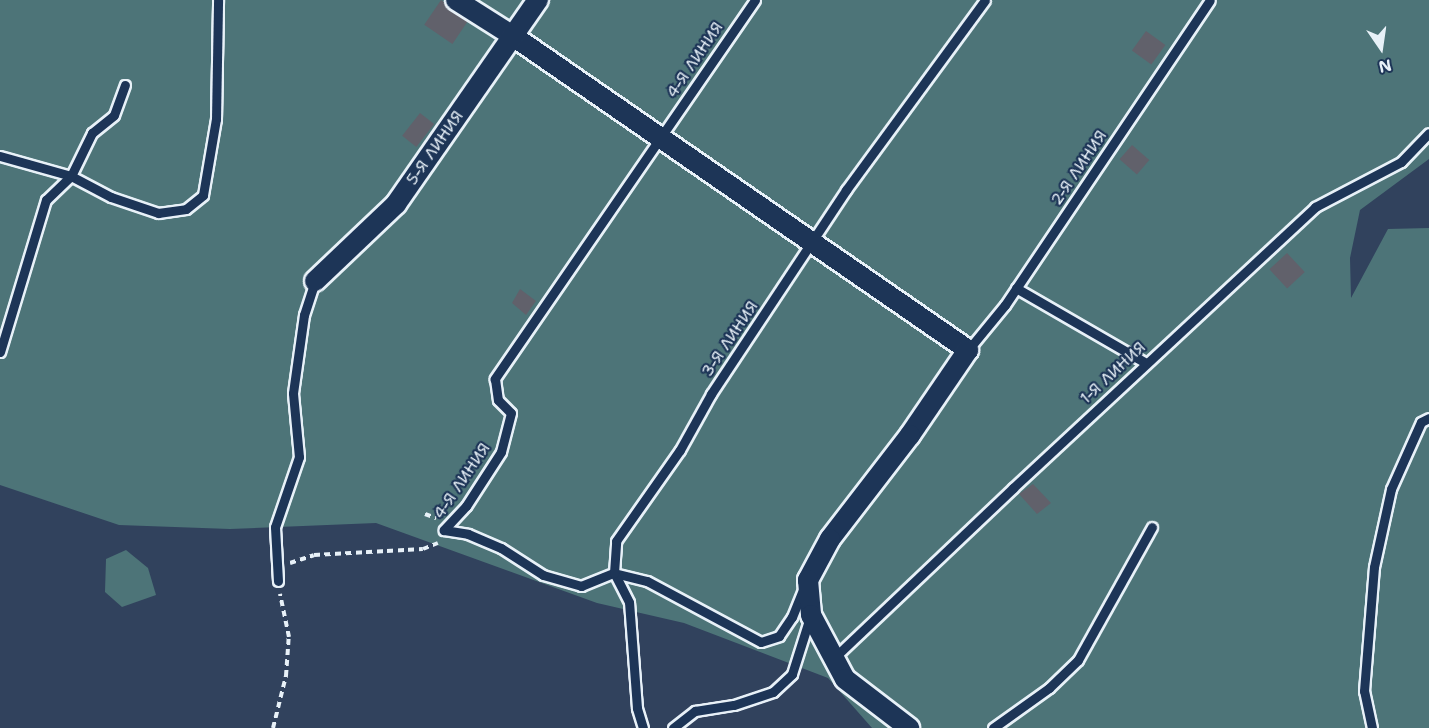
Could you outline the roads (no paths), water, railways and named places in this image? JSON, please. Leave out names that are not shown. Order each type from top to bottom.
[{"type":"street","points":[[456,0],[513,36],[968,350],[910,435],[830,539],[808,580],[810,615],[845,679],[909,728]]},
{"type":"street","name":"5-Я ЛИНИЯ","points":[[315,282],[396,204],[538,0]]},
{"type":"lane","points":[[0,156],[71,176],[111,197],[158,213],[186,208],[202,195],[216,119],[218,0]]},
{"type":"lane","name":"4-Я ЛИНИЯ","points":[[614,573],[581,586],[543,575],[501,548],[468,534],[444,530],[466,506],[501,453],[511,413],[498,399],[495,378],[755,0]]},
{"type":"lane","name":"3-Я ЛИНИЯ","points":[[614,573],[616,541],[674,460],[711,394],[846,190],[985,0]]},
{"type":"lane","name":"2-Я ЛИНИЯ","points":[[968,350],[1016,288],[1210,0]]},
{"type":"lane","points":[[0,352],[46,200],[71,176],[92,134],[114,115],[125,85]]},
{"type":"lane","name":"1-Я ЛИНИЯ","points":[[834,658],[1315,207],[1401,162],[1429,132]]},
{"type":"lane","points":[[278,581],[275,527],[298,458],[293,393],[304,315],[315,282]]},
{"type":"lane","points":[[1016,288],[1146,363]]},
{"type":"lane","points":[[1372,728],[1364,691],[1374,567],[1391,489],[1421,422],[1429,418]]},
{"type":"lane","points":[[993,728],[1049,688],[1078,660],[1152,527]]},
{"type":"lane","points":[[614,573],[647,581],[761,642],[779,636],[792,617],[808,580]]},
{"type":"lane","points":[[614,573],[629,602],[637,708],[643,728]]},
{"type":"lane","points":[[673,728],[694,711],[734,705],[773,692],[792,674],[810,615]]}]
